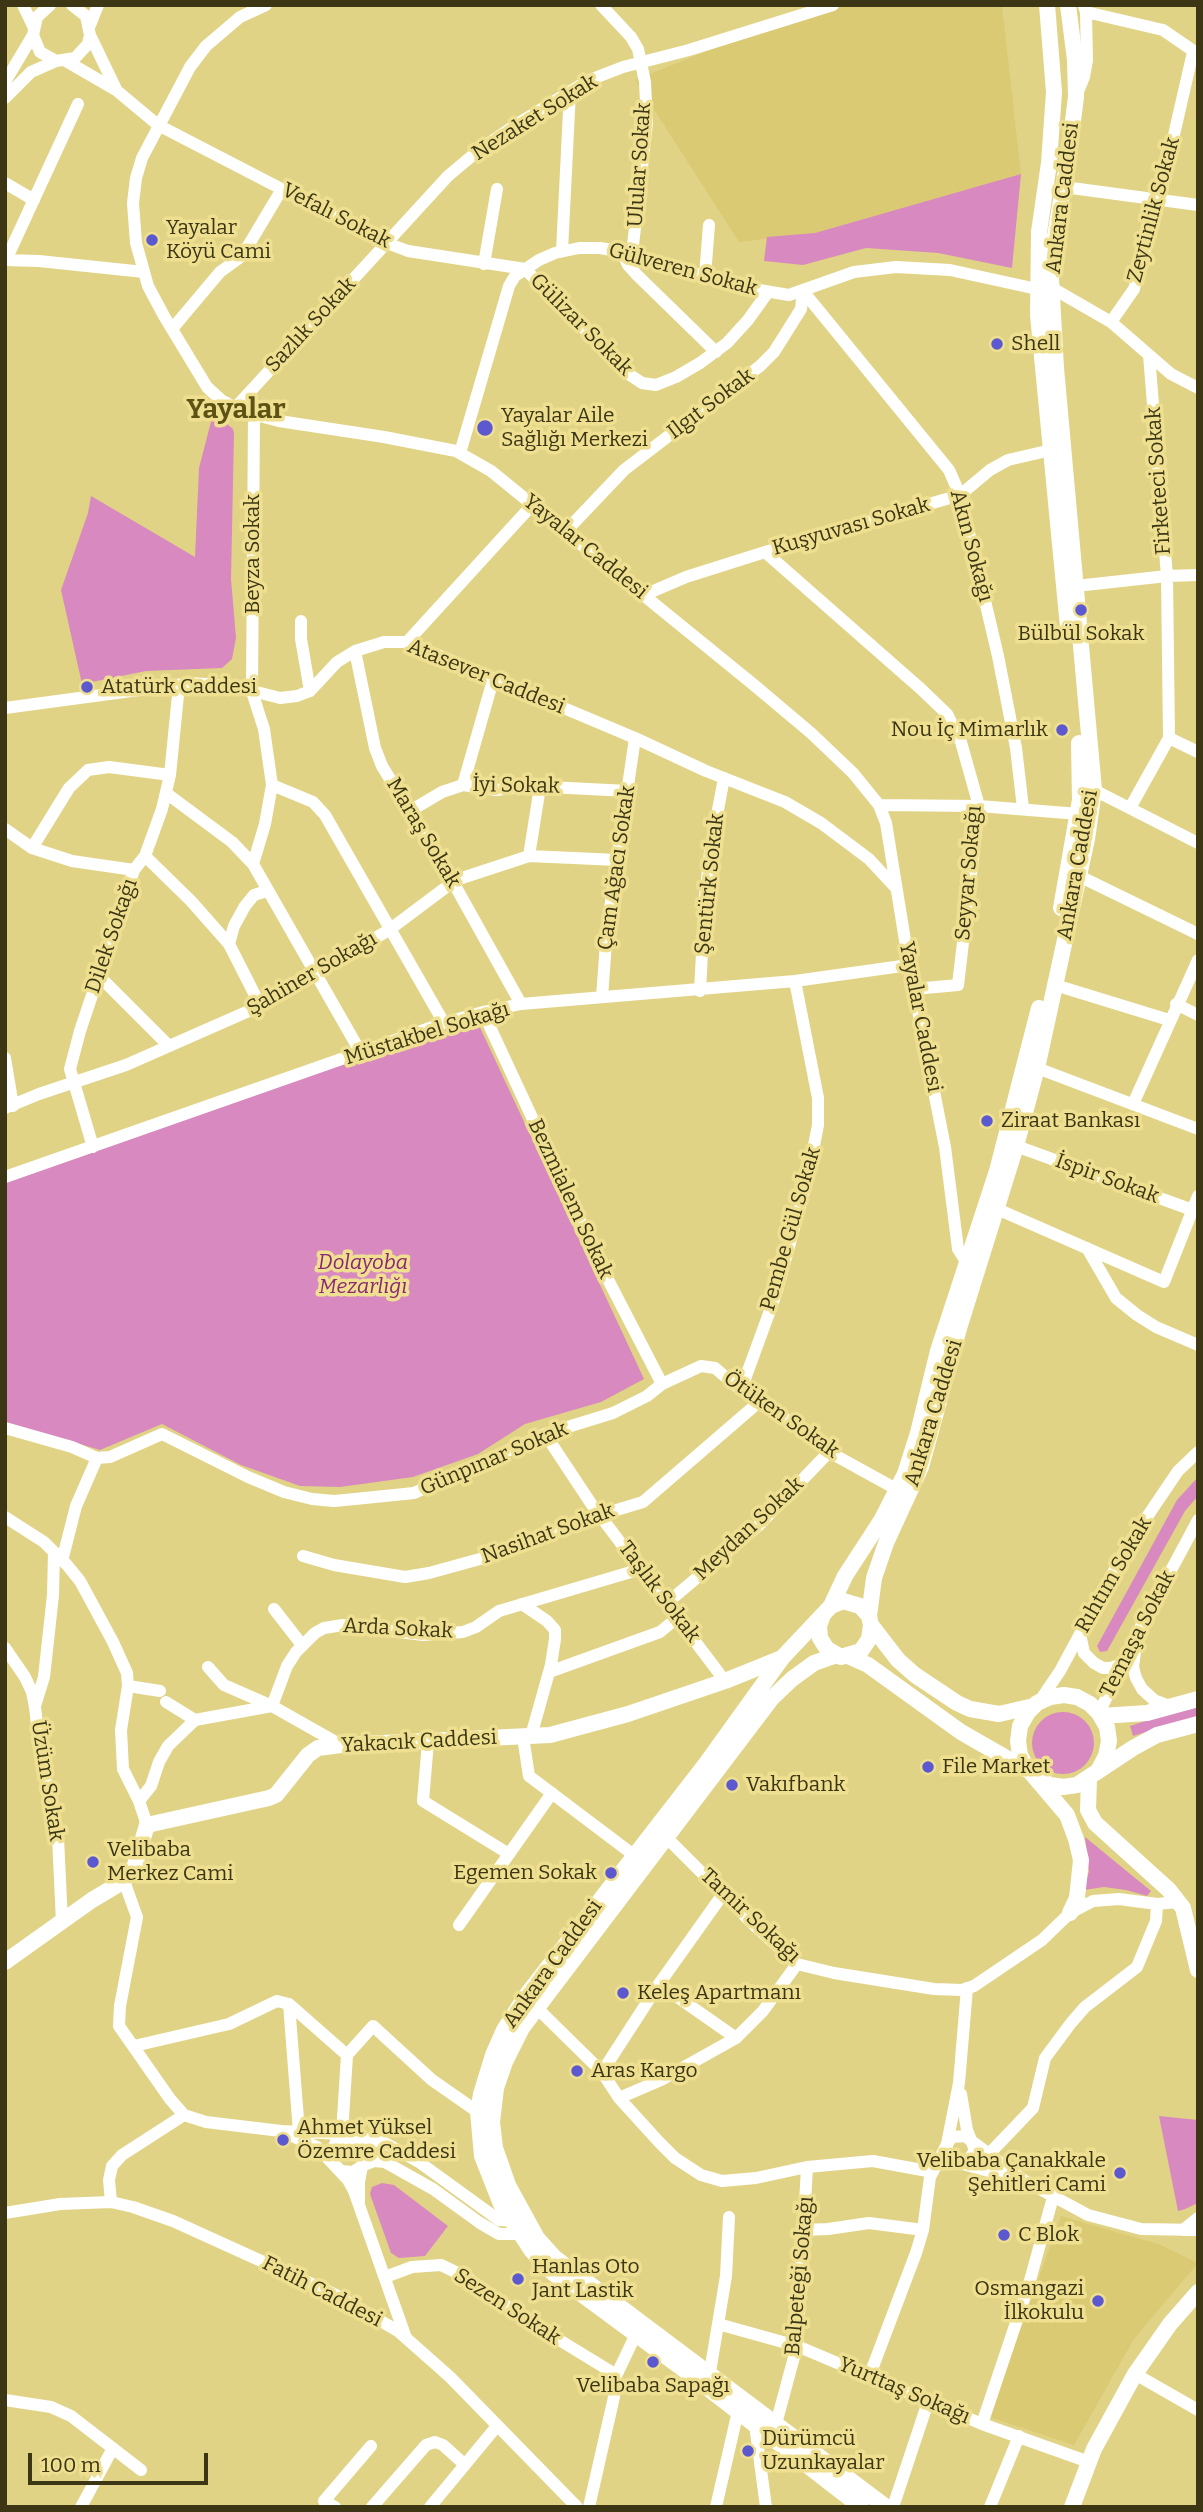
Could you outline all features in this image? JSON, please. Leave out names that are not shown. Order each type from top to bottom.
[{"type":"main road","name":"Ankara Caddesi","points":[[886,2507],[555,2258],[537,2238],[520,2226],[501,2204],[482,2156],[478,2112],[486,2075],[504,2030],[525,1997],[705,1765],[782,1658],[827,1609],[898,1490],[918,1433],[938,1351],[997,1209],[1016,1146],[1037,1068],[1079,876],[1088,790],[1076,586],[1056,368],[1039,232],[1049,163],[1054,92],[1047,5]]},
{"type":"main road","name":"Ankara Caddesi","points":[[853,2504],[755,2425],[553,2273],[532,2251],[520,2226],[501,2167],[492,2122],[496,2088],[502,2068],[522,2028],[772,1698],[814,1663],[861,1651],[865,1646],[874,1578],[886,1543],[921,1467],[1023,1076],[1046,980],[1079,814],[1088,790],[1051,450],[1045,288],[1064,187],[1076,97],[1074,48],[1068,5]]},
{"type":"main road","points":[[1198,1724],[1157,1735],[1132,1748],[1094,1774],[1077,1785],[1063,1787],[1050,1784],[961,1732],[867,1665],[827,1648],[820,1638],[819,1626],[827,1609],[838,1602],[849,1601],[860,1606],[898,1660],[937,1690],[964,1706],[999,1714],[1064,1695],[1090,1704],[1107,1727],[1109,1741],[1106,1756],[1094,1774],[1088,1806],[1095,1823],[1186,1907],[1198,1970]]},
{"type":"main road","name":"Yakacık Caddesi","points":[[147,1825],[276,1795],[308,1755],[318,1748],[550,1735],[628,1714],[725,1681],[782,1658]]},
{"type":"main road","points":[[725,1681],[737,1681],[745,1686],[749,1702]]},
{"type":"main road","points":[[1100,1714],[1147,1713],[1198,1699]]},
{"type":"main road","points":[[1036,1705],[1020,1726],[1020,1755],[1067,1815],[1076,1839],[1081,1860],[1081,1878],[1077,1898],[1070,1913]]},
{"type":"main road","points":[[5,1962],[92,1900],[124,1881],[135,1865],[147,1825]]},
{"type":"main road","points":[[1072,2507],[1088,2462],[1135,2374],[1170,2324],[1198,2292]]},
{"type":"street","name":"Vefalı Sokak","points":[[23,5],[40,52],[116,90],[158,125],[387,243],[408,251],[525,270]]},
{"type":"street","points":[[5,82],[33,31],[37,17],[50,5]]},
{"type":"street","points":[[5,98],[31,72],[82,52],[99,5]]},
{"type":"street","name":"Yayalar Caddesi","points":[[266,5],[240,17],[206,46],[190,67],[142,158],[134,190],[133,222],[136,243],[148,286],[172,329],[207,387],[235,408],[254,415],[426,444],[460,453],[491,471],[811,733],[853,773],[879,805],[886,823],[909,965],[945,1146],[958,1249],[972,1266]]},
{"type":"street","name":"Ulular Sokak","points":[[601,5],[631,37],[638,49],[647,99],[647,123],[627,253]]},
{"type":"street","name":"Nezaket Sokak","points":[[387,243],[448,176],[479,150],[587,80],[833,5]]},
{"type":"street","points":[[76,6],[86,16],[116,90]]},
{"type":"street","points":[[1076,97],[1087,60],[1085,9],[1163,30],[1196,53]]},
{"type":"street","name":"Zeytinlik Sokak","points":[[1111,322],[1134,289],[1196,53]]},
{"type":"street","points":[[562,251],[570,91]]},
{"type":"street","points":[[78,104],[6,260],[144,272]]},
{"type":"street","points":[[5,183],[34,200]]},
{"type":"street","points":[[1064,187],[1198,205]]},
{"type":"street","points":[[172,329],[220,272],[242,256],[282,189]]},
{"type":"street","points":[[484,264],[497,189]]},
{"type":"street","points":[[705,276],[709,225]]},
{"type":"street","name":"Sazlık Sokak","points":[[235,408],[387,243]]},
{"type":"street","name":"Gülveren Sokak","points":[[460,453],[509,286],[515,276],[539,260],[579,248],[600,248],[627,253],[705,276],[789,295],[854,272],[896,267],[950,271],[1045,288],[1111,322],[1171,374],[1198,388]]},
{"type":"street","points":[[627,253],[628,265],[716,352]]},
{"type":"street","name":"Gülizar Sokak","points":[[525,270],[630,375],[642,383],[656,385],[676,377],[727,343],[768,292]]},
{"type":"street","name":"Akın Sokağı","points":[[803,291],[949,470],[960,495],[999,656],[1016,748],[1023,808]]},
{"type":"street","name":"Ilgıt Sokak","points":[[566,531],[624,470],[760,366],[774,352],[800,309],[803,291]]},
{"type":"street","name":"Firketeci Sokak","points":[[1149,355],[1167,576],[1198,575]]},
{"type":"street","name":"Beyza Sokak","points":[[253,864],[268,814],[272,785],[264,729],[252,692],[254,415]]},
{"type":"street","name":"Kuşyuvası Sokak","points":[[644,595],[765,552],[960,495],[990,470],[1008,460],[1051,450]]},
{"type":"street","points":[[407,642],[533,504]]},
{"type":"street","name":"Seyyar Sokağı","points":[[765,552],[947,714],[961,742],[979,806],[958,985],[914,989]]},
{"type":"street","points":[[1076,586],[1167,576],[1169,738],[1130,808]]},
{"type":"street","points":[[5,708],[211,683],[233,685],[279,698],[297,696],[310,691],[300,621]]},
{"type":"street","name":"Atasever Caddesi","points":[[310,691],[337,662],[355,651],[384,642],[407,642],[785,802],[821,823],[869,859],[897,890]]},
{"type":"street","name":"Maraş Sokak","points":[[355,651],[375,748],[382,766],[453,882],[521,1004]]},
{"type":"street","points":[[463,785],[494,680]]},
{"type":"street","name":"Dilek Sokağı","points":[[93,1146],[70,1069],[79,1031],[134,870],[145,856],[166,793],[179,685]]},
{"type":"street","name":"Çam Ağacı Sokak","points":[[602,997],[607,929],[635,738]]},
{"type":"street","points":[[1169,738],[1198,752]]},
{"type":"street","points":[[32,848],[69,788],[88,770],[109,767],[170,775]]},
{"type":"street","name":"Şentürk Sokak","points":[[700,991],[705,896],[724,778]]},
{"type":"street","points":[[272,785],[313,802],[325,815],[444,1023]]},
{"type":"street","name":"İyi Sokak","points":[[410,811],[442,792],[463,785],[496,790],[540,787],[628,791]]},
{"type":"street","points":[[529,856],[540,787]]},
{"type":"street","points":[[1088,790],[1198,843]]},
{"type":"street","points":[[166,793],[232,842],[253,864],[361,1053]]},
{"type":"street","points":[[879,805],[979,806],[1079,814]]},
{"type":"street","points":[[5,829],[32,848],[72,860],[134,870]]},
{"type":"street","points":[[145,856],[191,901],[229,944],[260,1005]]},
{"type":"street","name":"Şahiner Sokağı","points":[[9,1107],[169,1046],[260,1005],[389,930],[453,882],[529,856],[617,860]]},
{"type":"street","points":[[1079,876],[1198,934]]},
{"type":"street","points":[[229,944],[234,926],[245,906],[254,895],[267,891]]},
{"type":"street","points":[[1133,1104],[1198,960]]},
{"type":"street","name":"Müstakbel Sokağı","points":[[5,1177],[444,1023],[483,1012],[521,1004],[700,991],[909,965]]},
{"type":"street","points":[[99,976],[169,1046]]},
{"type":"street","name":"Pembe Gül Sokak","points":[[741,1390],[775,1294],[817,1137],[818,1098],[795,981]]},
{"type":"street","points":[[1055,985],[1169,1020]]},
{"type":"street","points":[[1176,1004],[1198,1016]]},
{"type":"street","name":"Bezmialem Sokak","points":[[483,1012],[602,1268],[662,1384]]},
{"type":"street","points":[[5,1058],[9,1107]]},
{"type":"street","points":[[1037,1068],[1198,1129]]},
{"type":"street","name":"İspir Sokak","points":[[1016,1146],[1195,1211]]},
{"type":"street","points":[[997,1209],[1164,1282],[1195,1211],[1198,1196]]},
{"type":"street","points":[[1087,1248],[1116,1298],[1156,1327],[1198,1345]]},
{"type":"street","name":"Ötüken Sokak","points":[[662,1384],[701,1366],[715,1368],[741,1390],[829,1452],[898,1490]]},
{"type":"street","name":"Günpınar Sokak","points":[[97,1458],[110,1457],[162,1434],[248,1477],[298,1496],[334,1501],[414,1493],[545,1434],[613,1413],[647,1396],[662,1384]]},
{"type":"street","name":"Nasihat Sokak","points":[[303,1556],[353,1569],[415,1576],[509,1551],[600,1515],[643,1502],[759,1402]]},
{"type":"street","points":[[5,1428],[72,1447],[97,1458],[58,1556],[44,1676],[35,1707]]},
{"type":"street","name":"Taşlık Sokak","points":[[545,1434],[600,1515],[725,1681]]},
{"type":"street","name":"Meydan Sokak","points":[[667,1603],[758,1526],[829,1452]]},
{"type":"street","name":"Rıhtım Sokak","points":[[1036,1705],[1060,1671],[1128,1545],[1178,1471],[1198,1452]]},
{"type":"street","points":[[5,1517],[44,1542],[80,1581],[113,1642],[127,1673],[121,1749],[123,1769],[139,1801],[147,1825]]},
{"type":"street","name":"Temaşa Sokak","points":[[1100,1714],[1140,1628],[1198,1520]]},
{"type":"street","name":"Arda Sokak","points":[[272,1706],[287,1666],[302,1645],[315,1633],[336,1625],[423,1635],[463,1632],[499,1611],[641,1569]]},
{"type":"street","points":[[522,1604],[547,1621],[555,1630],[554,1652],[549,1672],[527,1736],[529,1776],[635,1856]]},
{"type":"street","points":[[274,1609],[302,1645]]},
{"type":"street","points":[[549,1672],[660,1632],[678,1617]]},
{"type":"street","points":[[1140,1628],[1133,1667],[1136,1678],[1142,1689],[1154,1700],[1170,1706]]},
{"type":"street","points":[[1080,1634],[1084,1653],[1094,1664],[1103,1668],[1122,1664]]},
{"type":"street","name":"Üzüm Sokak","points":[[5,1648],[32,1692],[41,1759],[58,1838],[52,1856],[62,1922]]},
{"type":"street","points":[[208,1667],[224,1685],[272,1706],[341,1745]]},
{"type":"street","points":[[128,1686],[163,1697],[195,1720]]},
{"type":"street","points":[[139,1801],[151,1786],[168,1746],[195,1720],[272,1706]]},
{"type":"street","points":[[428,1742],[423,1801],[509,1854]]},
{"type":"street","points":[[459,1925],[552,1793]]},
{"type":"street","name":"Tamir Sokağı","points":[[667,1838],[797,1965],[934,1989],[950,1991],[967,1988]]},
{"type":"street","points":[[124,1881],[137,1917],[120,2006],[119,2026],[184,2115],[206,2122],[347,2136],[385,2143],[419,2162],[499,2220],[520,2226]]},
{"type":"street","points":[[602,2072],[659,1984],[723,1894]]},
{"type":"street","points":[[869,2377],[923,2230],[928,2182],[947,2144],[959,2083],[967,1988],[1016,1960],[1070,1913],[1093,1901],[1107,1899],[1186,1907]]},
{"type":"street","points":[[989,2154],[1033,2108],[1045,2058],[1071,2023],[1085,2007],[1137,1967],[1156,1921],[1157,1903]]},
{"type":"street","points":[[620,2098],[661,2080],[736,2038],[764,2011],[797,1965]]},
{"type":"street","points":[[659,1984],[736,2038]]},
{"type":"street","points":[[134,2046],[229,2024],[277,2001],[289,2004],[346,2055]]},
{"type":"street","points":[[289,2004],[299,2132]]},
{"type":"street","points":[[537,2008],[602,2072],[620,2098],[675,2158],[701,2175],[722,2181],[756,2178],[807,2167],[873,2161],[933,2172],[968,2161],[974,2154],[959,2083]]},
{"type":"street","points":[[347,2136],[346,2055],[373,2026],[432,2080],[478,2112]]},
{"type":"street","points":[[111,2203],[109,2180],[112,2166],[122,2155],[184,2115]]},
{"type":"street","points":[[281,2131],[317,2147],[348,2180],[359,2202],[406,2339]]},
{"type":"street","points":[[347,2136],[362,2144],[365,2149],[359,2202]]},
{"type":"street","points":[[347,2136],[333,2147],[331,2158],[337,2168],[353,2172],[374,2161],[394,2166],[499,2234],[520,2226]]},
{"type":"street","points":[[947,2144],[957,2136],[965,2136],[1024,2181],[1088,2216],[1140,2229],[1198,2230]]},
{"type":"street","points":[[947,2144],[948,2157],[959,2163],[1024,2181]]},
{"type":"street","name":"Balpeteği Sokağı","points":[[776,2424],[797,2346],[807,2167]]},
{"type":"street","points":[[982,2424],[1029,2284],[1053,2197]]},
{"type":"street","name":"Fatih Caddesi","points":[[5,2213],[60,2204],[111,2203],[133,2207],[173,2221],[334,2294],[398,2331],[450,2377],[577,2507]]},
{"type":"street","points":[[710,2372],[726,2276],[729,2217]]},
{"type":"street","points":[[1180,2230],[1198,2218]]},
{"type":"street","points":[[805,2230],[869,2223],[923,2230]]},
{"type":"street","name":"Sezen Sokak","points":[[385,2277],[412,2267],[441,2265],[466,2277],[525,2319],[610,2371],[615,2378]]},
{"type":"street","name":"Yurttaş Sokağı","points":[[718,2324],[797,2346],[982,2424],[1088,2462]]},
{"type":"street","points":[[589,2507],[614,2398],[615,2378],[636,2334]]},
{"type":"street","points":[[1135,2374],[1198,2410]]},
{"type":"street","points":[[5,2400],[51,2407],[71,2416],[141,2470]]},
{"type":"street","points":[[893,2507],[928,2402]]},
{"type":"street","points":[[716,2507],[738,2412]]},
{"type":"street","points":[[755,2425],[766,2507]]},
{"type":"street","points":[[430,2507],[497,2426]]},
{"type":"street","points":[[990,2507],[1018,2436]]},
{"type":"street","points":[[372,2507],[425,2445],[435,2442],[443,2445],[464,2464]]},
{"type":"street","points":[[330,2504],[371,2446]]},
{"type":"street","points":[[81,2507],[113,2448]]},
{"type":"shaded area","points":[[806,5],[1002,5],[1021,174],[815,233],[739,242],[635,80],[807,11]]},
{"type":"shaded area","name":"Osmangazi İlkokulu","points":[[1061,2216],[1161,2245],[1198,2263],[1134,2339],[1074,2445],[989,2417]]},
{"type":"green space","points":[[1021,174],[1012,268],[938,253],[866,248],[803,265],[764,261],[767,237],[815,233]]},
{"type":"green space","points":[[212,418],[227,424],[234,433],[231,579],[236,638],[232,659],[222,668],[146,671],[82,684],[61,590],[88,513],[91,496],[195,557],[199,468]]},
{"type":"green space","name":"Dolayoba Mezarlığı","points":[[477,1021],[644,1379],[601,1402],[525,1424],[478,1454],[413,1477],[340,1487],[300,1486],[241,1465],[162,1424],[100,1450],[5,1422],[5,1183],[405,1042]]},
{"type":"green space","points":[[1198,1477],[1198,1496],[1185,1511],[1107,1651],[1100,1652],[1097,1646],[1177,1500]]},
{"type":"green space","points":[[1198,1704],[1198,1716],[1133,1736],[1130,1726]]},
{"type":"green space","points":[[1063,1712],[1075,1714],[1085,1721],[1092,1731],[1092,1755],[1085,1765],[1075,1772],[1063,1774],[1051,1772],[1041,1765],[1034,1755],[1032,1743],[1034,1731],[1041,1721],[1051,1714]]},
{"type":"green space","points":[[1085,1837],[1151,1891],[1147,1896],[1104,1887],[1084,1890],[1089,1871]]},
{"type":"green space","points":[[1159,2116],[1198,2120],[1198,2203],[1178,2211]]},
{"type":"green space","points":[[382,2183],[394,2185],[448,2226],[425,2256],[399,2258],[391,2253],[370,2194],[372,2187]]},
{"type":"place","name":"Yayalar Köyü Cami","points":[[152,240]]},
{"type":"place","name":"Shell","points":[[997,344]]},
{"type":"place","name":"Yayalar Aile Sağlığı Merkezi","points":[[485,428]]},
{"type":"place","name":"Bülbül Sokak","points":[[1081,610]]},
{"type":"place","name":"Atatürk Caddesi̇","points":[[87,687]]},
{"type":"place","name":"Nou İç Mimarlık","points":[[1062,730]]},
{"type":"place","name":"Ziraat Bankası","points":[[987,1121]]},
{"type":"place","name":"File Market","points":[[928,1767]]},
{"type":"place","name":"Vakıfbank","points":[[732,1785]]},
{"type":"place","name":"Velibaba Merkez Cami","points":[[93,1862]]},
{"type":"place","name":"Egemen Sokak","points":[[611,1873]]},
{"type":"place","name":"Keleş Apartmanı","points":[[623,1993]]},
{"type":"place","name":"Aras Kargo","points":[[577,2071]]},
{"type":"place","name":"Ahmet Yüksel Özemre Caddesi","points":[[283,2140]]},
{"type":"place","name":"Velibaba Çanakkale Şehitleri Cami","points":[[1120,2173]]},
{"type":"place","name":"C Blok","points":[[1004,2235]]},
{"type":"place","name":"Hanlas Oto Jant Lastik","points":[[518,2279]]},
{"type":"place","name":"Osmangazi İlkokulu","points":[[1098,2301]]},
{"type":"place","name":"Velibaba Sapağı","points":[[653,2362]]},
{"type":"place","name":"Dürümcü Uzunkayalar","points":[[748,2451]]},
{"type":"district","name":"Yayalar","points":[[236,410]]}]
